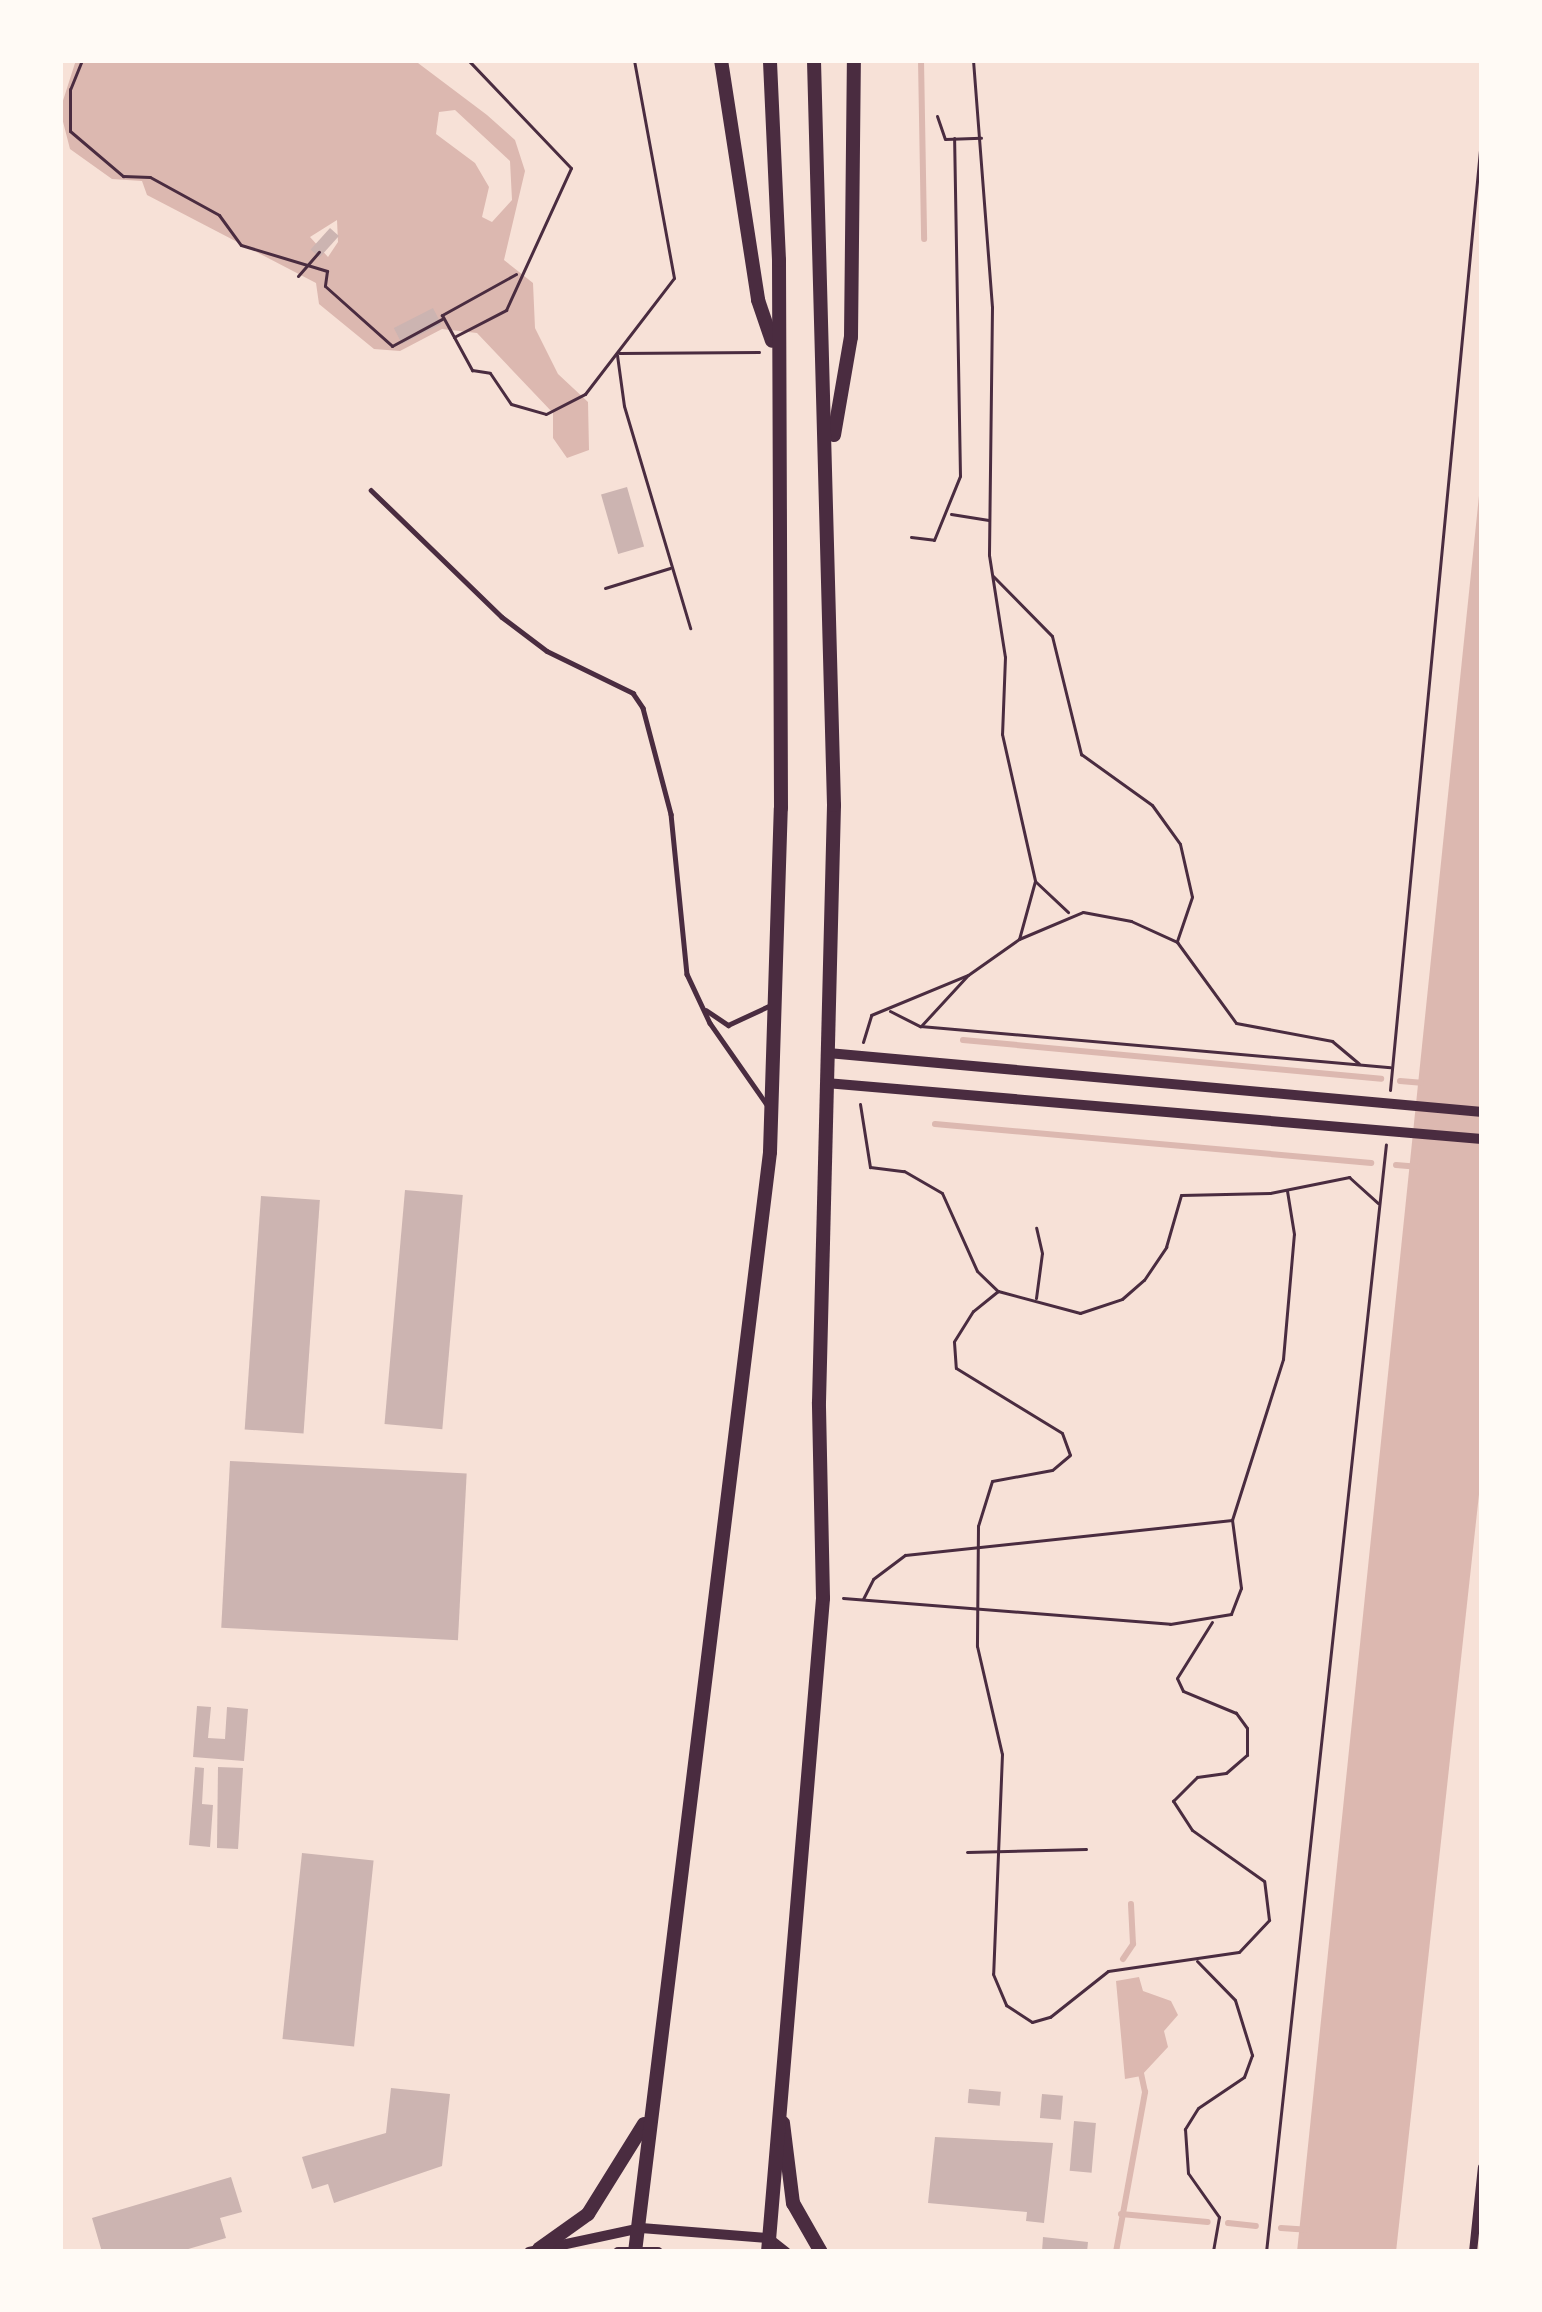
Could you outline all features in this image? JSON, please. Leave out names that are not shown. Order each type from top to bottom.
[{"type":"highway","points":[[722,60],[758,299],[775,352]]},
{"type":"highway","points":[[635,2250],[772,1112],[777,1002],[770,60]]},
{"type":"highway","points":[[768,2245],[823,1598],[829,464],[814,60]]},
{"type":"highway","points":[[829,464],[851,338],[854,60]]},
{"type":"highway","points":[[534,2251],[568,2233],[604,2193],[634,2150],[658,2080]]},
{"type":"highway","points":[[780,2089],[793,2203],[820,2252]]},
{"type":"street","points":[[828,1053],[1482,1112]]},
{"type":"street","points":[[826,1083],[1482,1139]]},
{"type":"street","points":[[1473,2252],[1482,2167]]},
{"type":"street","points":[[534,2251],[641,2228],[768,2245],[786,2252]]},
{"type":"street","points":[[617,2252],[658,2252]]},
{"type":"lane","points":[[371,490],[502,617],[547,651],[634,693],[643,708],[671,814],[678,934],[702,1005],[772,1112]]},
{"type":"lane","points":[[702,1005],[728,1025],[777,1002]]},
{"type":"path","points":[[82,60],[70,89],[70,131],[123,176],[150,177],[219,214],[241,245],[311,261],[327,271],[325,286],[392,346],[515,274]]},
{"type":"path","points":[[454,338],[506,310],[515,274],[571,168],[468,60]]},
{"type":"path","points":[[444,318],[472,370],[490,373],[511,404],[547,414],[585,394],[674,278],[634,60]]},
{"type":"path","points":[[973,60],[982,138],[992,574],[1005,657],[1007,777],[1035,881],[1019,939]]},
{"type":"path","points":[[937,116],[945,139],[982,138]]},
{"type":"path","points":[[1388,1104],[1482,130]]},
{"type":"path","points":[[911,537],[934,540],[949,514],[962,436],[954,138]]},
{"type":"path","points":[[298,276],[320,252]]},
{"type":"path","points":[[617,353],[775,352]]},
{"type":"path","points":[[617,353],[624,406],[690,628]]},
{"type":"path","points":[[949,514],[992,520]]},
{"type":"path","points":[[605,588],[672,567]]},
{"type":"path","points":[[992,574],[1052,636],[1081,754],[1152,805],[1180,844],[1192,897],[1177,942]]},
{"type":"path","points":[[1035,881],[1070,913]]},
{"type":"path","points":[[920,1026],[968,975],[1019,939],[1070,913],[1131,921],[1177,942],[1236,1023],[1303,1034],[1342,1050],[1359,1064]]},
{"type":"path","points":[[860,1055],[871,1015],[968,975]]},
{"type":"path","points":[[887,1009],[920,1026],[1392,1067]]},
{"type":"path","points":[[1342,1050],[1346,1063]]},
{"type":"path","points":[[858,1085],[870,1167],[904,1171],[941,1193],[977,1271],[998,1291],[1080,1313],[1122,1299],[1158,1262],[1181,1195],[1287,1191],[1323,1176],[1349,1177],[1379,1204]]},
{"type":"path","points":[[1266,2252],[1387,1132]]},
{"type":"path","points":[[998,1291],[973,1311],[954,1342],[956,1368],[1062,1433],[1070,1455],[1052,1470],[1001,1476],[984,1496],[977,1538],[981,1670],[999,1721],[993,1974],[1018,2015],[1032,2022],[1050,2017],[1108,1971],[1239,1952],[1269,1920],[1272,1902],[1264,1881],[1192,1829],[1172,1801],[1180,1787],[1226,1773],[1247,1755],[1247,1728],[1236,1713],[1184,1690],[1177,1678],[1212,1622],[1240,1601],[1232,1520],[1283,1359],[1294,1234],[1287,1191]]},
{"type":"path","points":[[1035,1300],[1042,1253],[1036,1228]]},
{"type":"path","points":[[863,1599],[873,1580],[905,1555],[1232,1520]]},
{"type":"path","points":[[823,1598],[1212,1622]]},
{"type":"path","points":[[968,1852],[1086,1849]]},
{"type":"path","points":[[1197,1961],[1235,2000],[1252,2055],[1244,2077],[1198,2108],[1185,2129],[1187,2173],[1219,2217],[1213,2252]]},
{"type":"shaded area","points":[[76,60],[414,60],[515,140],[525,171],[504,260],[533,283],[535,328],[558,374],[588,402],[589,450],[567,458],[553,438],[553,413],[477,333],[442,329],[400,351],[374,349],[319,304],[316,283],[147,195],[142,181],[112,179],[70,149],[60,110]],"holes":[[[455,110],[510,161],[512,200],[492,222],[482,217],[489,187],[475,163],[436,134],[439,112]],[[337,220],[338,242],[328,257],[310,237]]]},
{"type":"shaded area","points":[[1482,467],[1482,1467],[1396,2252],[1297,2252]]},
{"type":"shaded area","points":[[1139,1977],[1143,1991],[1171,2001],[1178,2015],[1164,2031],[1168,2047],[1141,2076],[1125,2079],[1116,1981]]},
{"type":"building","points":[[330,228],[339,236],[320,258],[311,250]]},
{"type":"building","points":[[433,308],[441,324],[402,344],[394,328]]},
{"type":"building","points":[[627,487],[644,547],[618,554],[601,494]]},
{"type":"building","points":[[405,1190],[463,1195],[442,1429],[385,1424]]},
{"type":"building","points":[[261,1196],[320,1200],[304,1434],[245,1429]]},
{"type":"building","points":[[230,1461],[467,1473],[458,1640],[221,1628]]},
{"type":"building","points":[[197,1706],[211,1707],[208,1738],[225,1739],[227,1707],[248,1709],[244,1761],[193,1757]]},
{"type":"building","points":[[195,1767],[204,1768],[202,1804],[213,1805],[210,1847],[189,1845]]},
{"type":"building","points":[[218,1767],[243,1768],[238,1849],[217,1848]]},
{"type":"building","points":[[302,1853],[374,1861],[354,2047],[282,2039]]},
{"type":"building","points":[[391,2088],[450,2094],[442,2166],[334,2203],[328,2184],[312,2189],[302,2157],[386,2133]]},
{"type":"building","points":[[969,2089],[1001,2092],[1000,2106],[968,2103]]},
{"type":"building","points":[[1042,2094],[1063,2096],[1061,2120],[1040,2118]]},
{"type":"building","points":[[1074,2121],[1096,2123],[1092,2173],[1070,2171]]},
{"type":"building","points":[[935,2137],[1053,2143],[1044,2223],[1026,2221],[1027,2212],[928,2203]]},
{"type":"building","points":[[231,2177],[242,2212],[220,2218],[226,2238],[178,2252],[102,2252],[92,2218]]},
{"type":"building","points":[[1043,2237],[1088,2242],[1087,2252],[1042,2252]]},
{"type":"waterway","points":[[921,60],[924,239]]},
{"type":"waterway","points":[[963,1040],[1381,1079]]},
{"type":"waterway","points":[[1400,1081],[1421,1083]]},
{"type":"waterway","points":[[935,1124],[1371,1163]]},
{"type":"waterway","points":[[1396,1165],[1417,1167]]},
{"type":"waterway","points":[[1123,1959],[1133,1944],[1131,1904]]},
{"type":"waterway","points":[[1116,2252],[1145,2092],[1140,2069]]},
{"type":"waterway","points":[[1121,2214],[1208,2222]]},
{"type":"waterway","points":[[1228,2223],[1256,2226]]},
{"type":"waterway","points":[[1281,2228],[1307,2230]]}]
